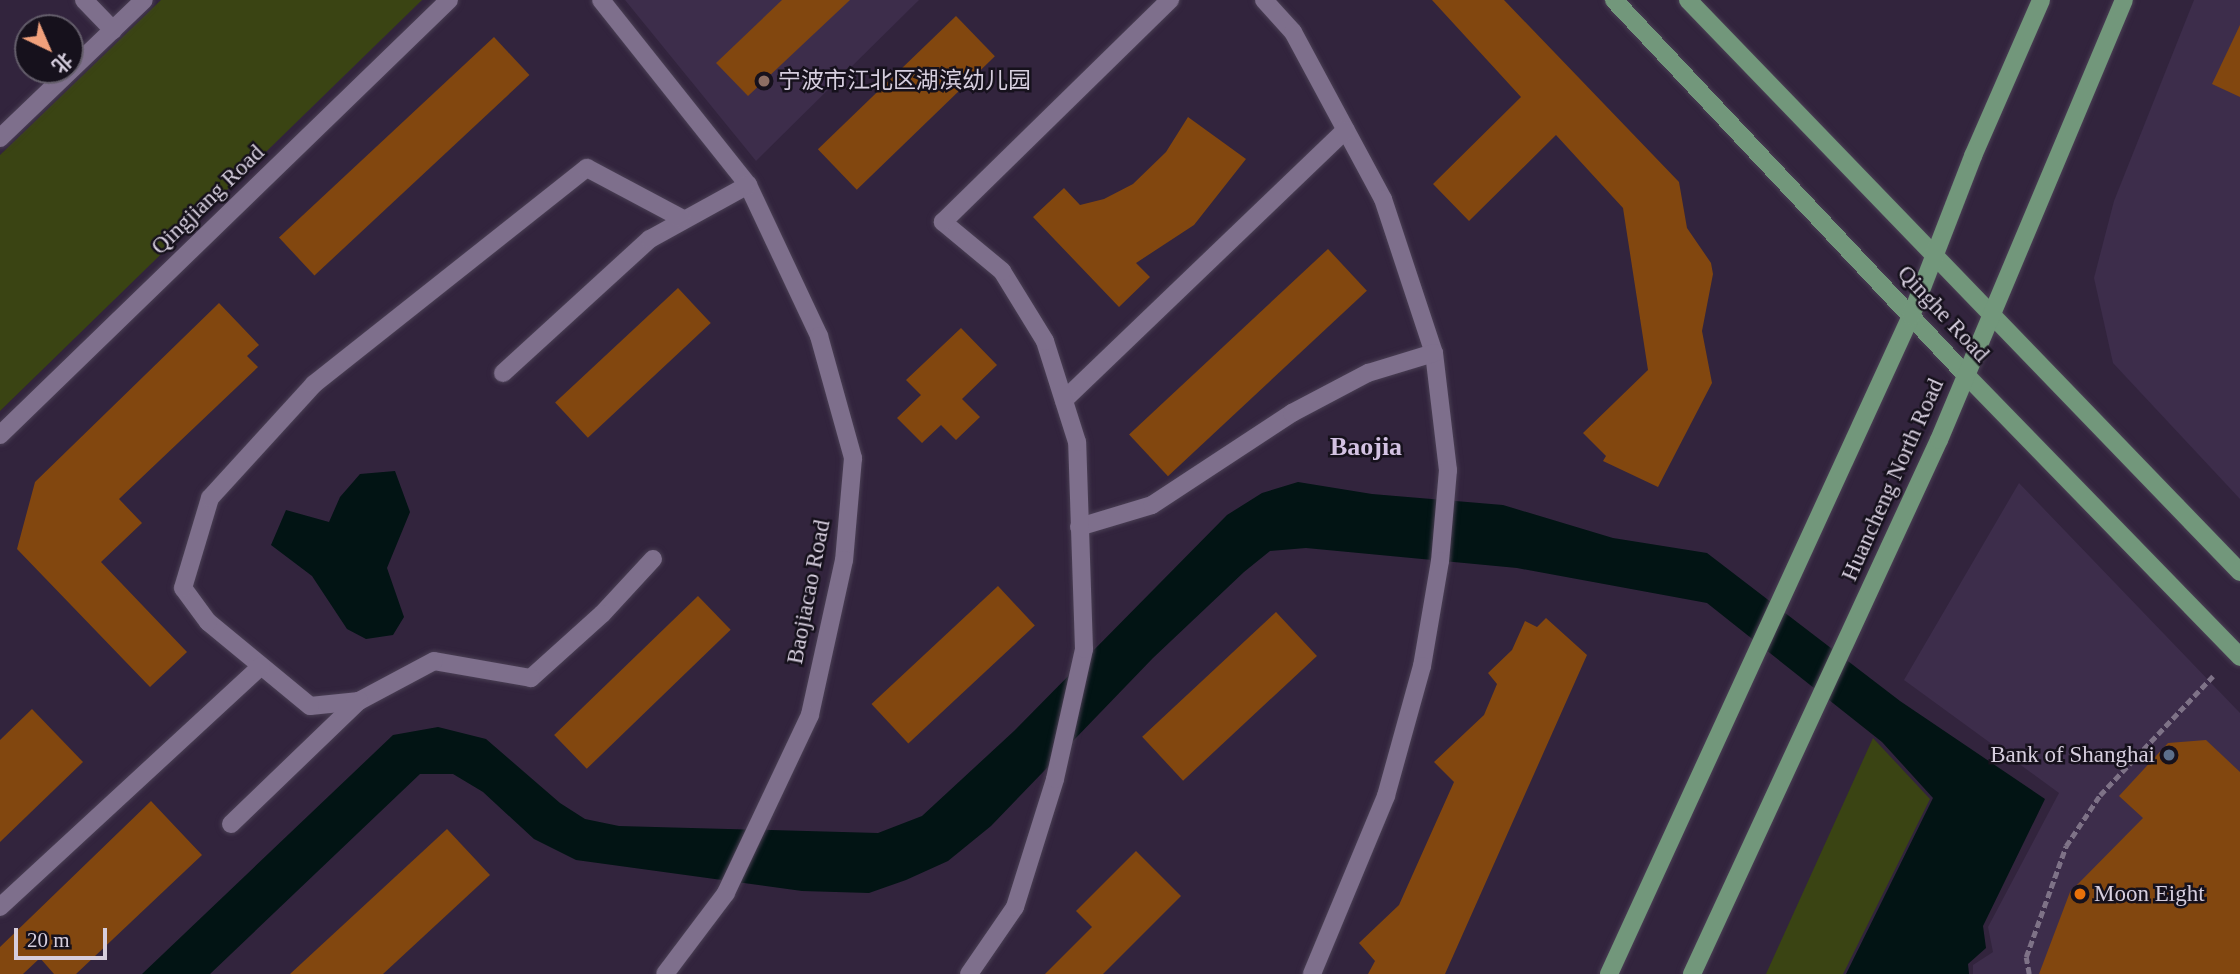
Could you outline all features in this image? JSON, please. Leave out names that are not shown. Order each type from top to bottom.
[{"type":"main road","name":"Qinghe Road","points":[[1614,0],[1967,376],[2240,657]]},
{"type":"main road","name":"Qinghe Road","points":[[1688,0],[1990,317],[2240,572]]},
{"type":"main road","points":[[1609,974],[1910,316],[1935,259],[1973,156],[2041,0]]},
{"type":"main road","name":"Huancheng North Road","points":[[1692,974],[1967,376],[2124,0]]},
{"type":"street","points":[[84,0],[113,30]]},
{"type":"street","points":[[0,138],[144,0]]},
{"type":"street","name":"Qingjiang Road","points":[[0,436],[449,0]]},
{"type":"street","name":"Baojiacao Road","points":[[601,0],[748,185],[819,336],[853,458],[844,560],[810,715],[726,893],[665,974]]},
{"type":"street","points":[[969,974],[1015,907],[1055,779],[1084,649],[1077,442],[1045,341],[1002,271],[943,222],[1170,0]]},
{"type":"street","points":[[1264,0],[1293,32],[1383,200],[1434,353],[1448,470],[1440,561],[1423,666],[1386,796],[1312,974]]},
{"type":"street","points":[[1064,400],[1346,130]]},
{"type":"street","points":[[359,701],[310,706],[208,622],[183,589],[210,498],[314,384],[587,168],[681,218]]},
{"type":"street","points":[[503,373],[650,239],[681,218],[748,185]]},
{"type":"street","points":[[1079,527],[1152,505],[1292,413],[1368,373],[1434,353]]},
{"type":"street","points":[[231,824],[359,701],[434,661],[531,678],[602,614],[653,559]]},
{"type":"street","points":[[0,907],[261,666]]},
{"type":"path","points":[[2029,974],[2026,957],[2066,846],[2100,795],[2213,676]]},
{"type":"shaded area","name":"宁波市江北区湖滨幼儿园","points":[[625,0],[919,0],[756,161]]},
{"type":"shaded area","points":[[2194,0],[2240,0],[2240,499],[2113,363],[2094,278],[2114,201]]},
{"type":"shaded area","points":[[395,471],[410,512],[387,568],[404,617],[393,635],[366,639],[347,629],[312,576],[271,545],[286,510],[329,522],[340,497],[360,474]]},
{"type":"shaded area","points":[[1298,482],[1372,494],[1503,505],[1613,538],[1707,553],[1900,701],[2045,799],[1983,926],[1986,948],[1968,964],[1969,974],[1846,974],[1933,798],[1882,742],[1707,603],[1517,568],[1306,548],[1270,551],[1244,572],[1153,658],[991,826],[948,861],[906,880],[869,893],[802,891],[576,860],[534,839],[483,792],[453,774],[420,774],[210,974],[142,974],[393,735],[438,727],[486,739],[560,803],[585,819],[619,826],[878,833],[922,816],[1014,731],[1227,515],[1262,493]]},
{"type":"shaded area","points":[[2019,483],[2240,713],[2240,974],[1973,974],[1973,965],[1993,952],[1988,927],[2059,793],[1904,680]]},
{"type":"green space","points":[[161,0],[422,0],[0,411],[0,155],[74,84],[84,84],[84,74]]},
{"type":"green space","points":[[1873,738],[1930,799],[1843,974],[1766,974]]},
{"type":"building","points":[[782,0],[850,0],[748,96],[716,63]]},
{"type":"building","points":[[1432,0],[1504,0],[1679,182],[1687,228],[1711,263],[1713,274],[1702,331],[1712,383],[1658,487],[1603,461],[1606,456],[1583,433],[1648,370],[1623,208],[1556,135],[1469,221],[1433,184],[1521,97]]},
{"type":"building","points":[[956,16],[995,56],[857,190],[818,149]]},
{"type":"building","points":[[2240,25],[2240,97],[2212,84]]},
{"type":"building","points":[[494,37],[529,75],[314,276],[279,238]]},
{"type":"building","points":[[1188,117],[1246,159],[1194,225],[1136,263],[1150,277],[1119,307],[1033,217],[1064,188],[1080,205],[1104,199],[1133,184],[1166,152]]},
{"type":"building","points":[[1328,249],[1367,291],[1168,476],[1129,435]]},
{"type":"building","points":[[678,288],[711,323],[588,438],[555,403]]},
{"type":"building","points":[[219,303],[259,345],[247,356],[258,367],[119,499],[142,523],[101,562],[187,652],[150,687],[17,549],[35,482]]},
{"type":"building","points":[[961,328],[997,365],[962,399],[980,417],[956,440],[941,425],[922,443],[897,418],[921,395],[906,380]]},
{"type":"building","points":[[998,586],[1035,625],[908,743],[871,704]]},
{"type":"building","points":[[698,596],[731,630],[587,769],[554,735]]},
{"type":"building","points":[[1276,612],[1317,656],[1183,781],[1142,737]]},
{"type":"building","points":[[1546,618],[1587,655],[1445,974],[1368,974],[1375,961],[1359,943],[1399,905],[1454,782],[1434,762],[1484,715],[1497,684],[1488,673],[1512,650],[1525,621],[1537,627]]},
{"type":"building","points":[[32,709],[83,762],[0,842],[0,740]]},
{"type":"building","points":[[2206,740],[2240,772],[2240,974],[2039,974],[2070,892],[2143,818],[2119,796],[2168,743]]},
{"type":"building","points":[[151,801],[202,855],[76,974],[54,974],[40,958],[23,974],[0,974],[0,947]]},
{"type":"building","points":[[447,829],[490,875],[383,974],[290,974]]},
{"type":"building","points":[[1136,851],[1181,896],[1103,974],[1045,974],[1092,927],[1076,911]]},
{"type":"place","name":"宁波市江北区湖滨幼儿园","points":[[764,81]]},
{"type":"place","name":"Bank of Shanghai","points":[[2169,755]]},
{"type":"place","name":"Moon Eight","points":[[2080,894]]},
{"type":"district","name":"Baojia","points":[[1366,447]]}]
